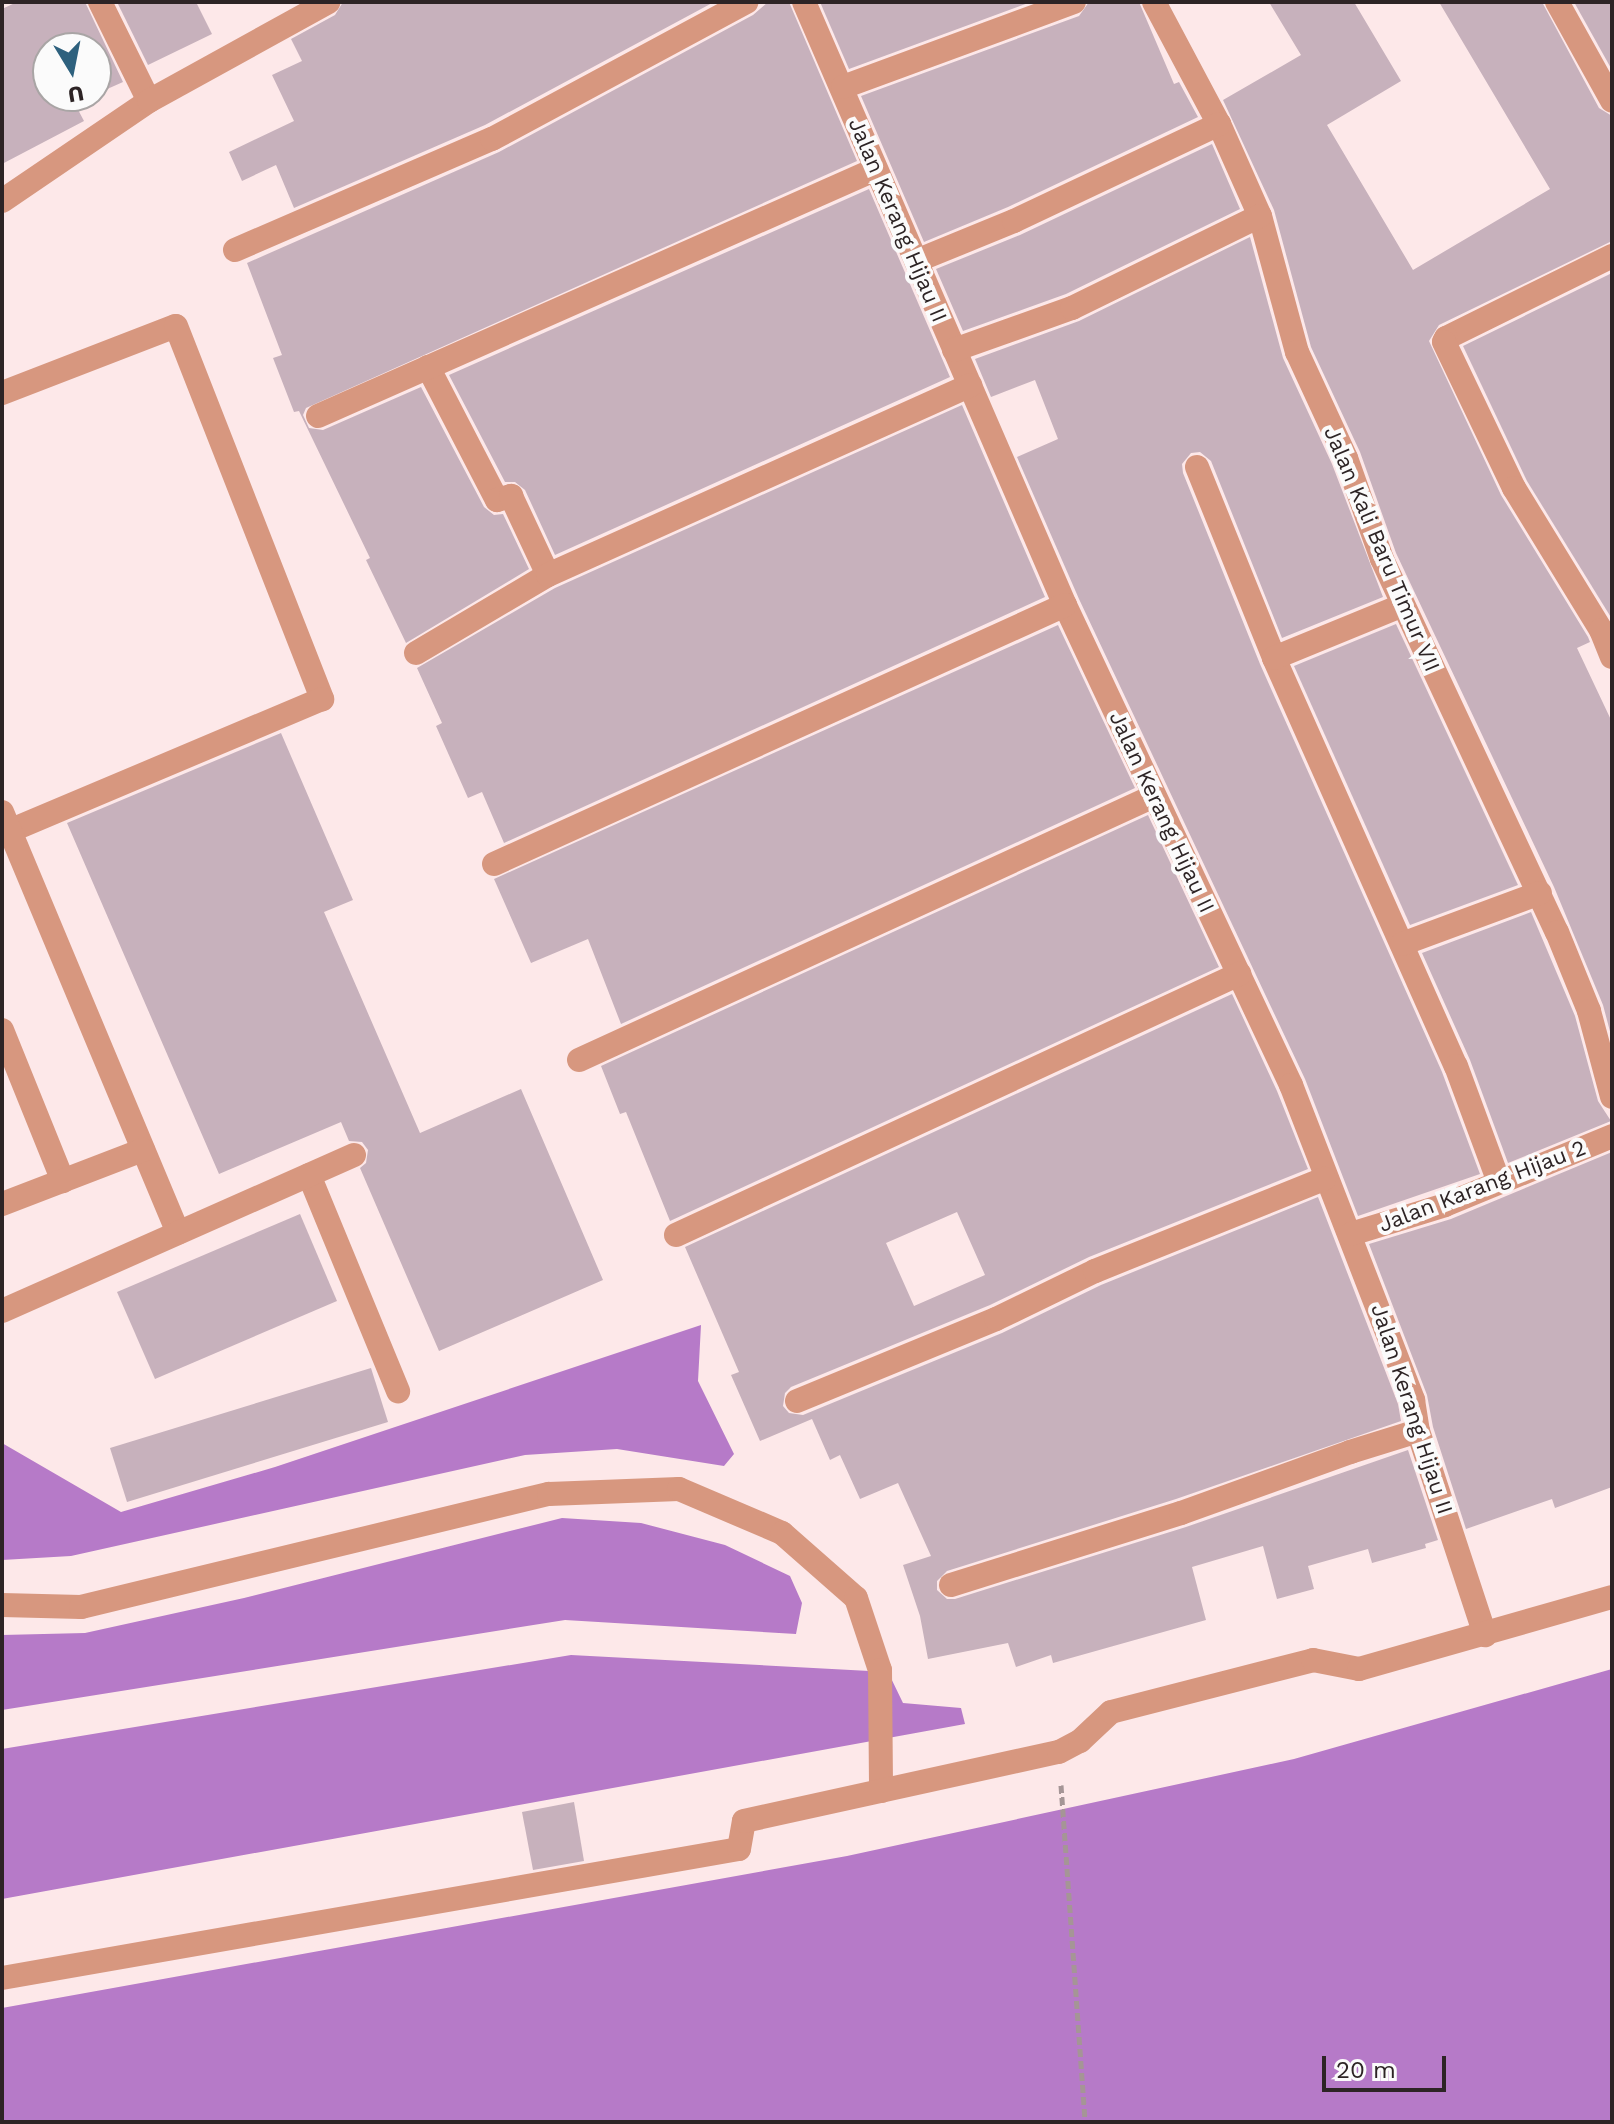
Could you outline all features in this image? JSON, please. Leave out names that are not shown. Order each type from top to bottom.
[{"type":"street","points":[[100,2],[149,101]]},
{"type":"street","points":[[2,201],[149,101],[328,2]]},
{"type":"street","points":[[235,250],[492,139],[746,2]]},
{"type":"street","name":"Jalan Kerang Hijau II","points":[[804,2],[843,87],[874,170],[1065,605],[1291,1085],[1324,1179],[1351,1234],[1413,1400],[1418,1431],[1485,1635]]},
{"type":"street","points":[[843,87],[1074,2]]},
{"type":"street","name":"Jalan Kali Baru Timur VII","points":[[1154,2],[1219,124],[1260,216],[1297,352],[1346,458],[1382,559],[1495,806],[1540,893],[1589,1011],[1610,1081]]},
{"type":"street","points":[[1557,2],[1612,101]]},
{"type":"street","points":[[916,261],[1014,221],[1219,124]]},
{"type":"street","points":[[318,416],[874,170]]},
{"type":"street","points":[[954,350],[1072,308],[1260,216]]},
{"type":"street","points":[[1612,256],[1446,338],[1444,342],[1514,488],[1601,630],[1612,657]]},
{"type":"street","points":[[2,393],[176,326],[322,699],[6,822],[178,1233]]},
{"type":"street","points":[[428,367],[497,500],[511,496],[548,575]]},
{"type":"street","points":[[416,653],[548,575],[970,385]]},
{"type":"street","points":[[1197,467],[1274,658],[1456,1066],[1499,1182]]},
{"type":"street","points":[[494,864],[1065,605]]},
{"type":"street","points":[[1274,658],[1403,605]]},
{"type":"street","points":[[579,1060],[1154,796]]},
{"type":"street","points":[[1402,944],[1540,893]]},
{"type":"street","points":[[676,1235],[1239,974]]},
{"type":"street","points":[[2,1030],[63,1181]]},
{"type":"street","name":"Jalan Karang Hijau 2","points":[[1351,1234],[1445,1205],[1612,1136]]},
{"type":"street","points":[[2,1204],[143,1150]]},
{"type":"street","points":[[2,1311],[354,1155]]},
{"type":"street","points":[[309,1175],[398,1391]]},
{"type":"street","points":[[797,1401],[996,1319],[1095,1271],[1324,1179]]},
{"type":"street","points":[[951,1585],[1195,1508],[1418,1431]]},
{"type":"street","points":[[2,1605],[81,1607],[549,1494],[679,1489],[782,1533],[856,1598],[880,1670],[881,1791]]},
{"type":"street","points":[[2,1978],[739,1849],[744,1821],[1059,1752],[1080,1741],[1111,1712],[1209,1684],[1313,1660],[1359,1669],[1612,1597]]},
{"type":"path","points":[[1059,1752],[1085,2122]]},
{"type":"shaded area","points":[[701,1325],[698,1381],[734,1454],[724,1466],[617,1449],[525,1455],[71,1556],[2,1560],[2,1443],[121,1512],[275,1467]]},
{"type":"shaded area","points":[[562,1518],[641,1523],[725,1545],[790,1576],[802,1603],[796,1634],[565,1620],[2,1710],[2,1635],[85,1633],[244,1598]]},
{"type":"shaded area","points":[[571,1655],[888,1672],[903,1703],[961,1708],[965,1724],[2,1899],[2,1749]]},
{"type":"shaded area","points":[[1612,1669],[1612,2122],[2,2122],[2,2008],[847,1856],[1294,1759]]},
{"type":"building","points":[[17,2],[85,2],[99,32],[32,32],[32,112],[79,112],[84,121],[2,164],[2,9]]},
{"type":"building","points":[[117,2],[196,2],[212,34],[148,65]]},
{"type":"building","points":[[343,2],[714,2],[485,125],[294,208],[276,165],[242,181],[229,152],[294,121],[272,75],[302,61],[291,39],[335,15]]},
{"type":"building","points":[[768,2],[789,2],[857,161],[306,408],[303,415],[309,428],[323,430],[421,387],[484,507],[494,515],[503,514],[529,569],[406,643],[366,560],[370,558],[299,411],[294,412],[273,358],[282,355],[247,263],[499,152],[753,15]]},
{"type":"building","points":[[820,2],[1031,2],[849,69]]},
{"type":"building","points":[[1089,2],[1139,2],[1174,84],[1179,82],[1198,117],[1008,207],[924,242],[861,96],[1079,16]]},
{"type":"building","points":[[1269,2],[1354,2],[1401,81],[1327,125],[1413,270],[1550,189],[1439,2],[1542,2],[1599,108],[1612,116],[1612,241],[1439,325],[1429,341],[1501,495],[1588,637],[1590,642],[1577,648],[1612,722],[1612,1039],[1603,1005],[1554,887],[1396,553],[1360,452],[1311,347],[1274,210],[1223,100],[1301,55]]},
{"type":"building","points":[[1574,2],[1612,2],[1612,70]]},
{"type":"building","points":[[112,59],[123,82],[112,87]]},
{"type":"building","points":[[1212,144],[1240,209],[1066,294],[963,331],[936,269],[1020,235]]},
{"type":"building","points":[[869,189],[950,377],[555,555],[525,490],[515,482],[505,482],[449,375]]},
{"type":"building","points":[[1250,237],[1283,358],[1332,464],[1383,597],[1282,638],[1211,461],[1200,452],[1191,453],[1182,464],[1183,473],[1260,664],[1442,1072],[1480,1174],[1358,1216],[1305,1079],[1079,599],[1017,457],[1058,439],[1035,380],[991,397],[975,359],[1079,321]]},
{"type":"building","points":[[1612,273],[1612,619],[1527,481],[1463,346]]},
{"type":"building","points":[[962,405],[1045,597],[504,843],[482,792],[468,798],[436,726],[442,723],[417,668],[555,588]]},
{"type":"building","points":[[1396,624],[1518,885],[1410,925],[1294,666]]},
{"type":"building","points":[[1058,625],[1135,788],[621,1024],[588,939],[531,963],[494,879]]},
{"type":"building","points":[[281,733],[353,900],[324,912],[420,1133],[521,1089],[603,1280],[439,1351],[360,1168],[366,1163],[368,1150],[362,1142],[349,1141],[341,1122],[219,1174],[67,823]]},
{"type":"building","points":[[1148,815],[1219,967],[670,1221],[626,1112],[620,1114],[601,1066]]},
{"type":"building","points":[[1531,912],[1575,1016],[1598,1101],[1611,1121],[1508,1163],[1470,1060],[1422,953]]},
{"type":"building","points":[[1232,994],[1277,1091],[1308,1169],[1089,1257],[990,1305],[791,1387],[785,1393],[783,1406],[789,1413],[803,1415],[1002,1333],[1101,1285],[1318,1197],[1398,1404],[1401,1421],[1176,1499],[947,1571],[937,1581],[937,1590],[947,1599],[955,1599],[1186,1527],[1408,1450],[1438,1540],[1425,1544],[1426,1548],[1372,1563],[1368,1549],[1308,1566],[1314,1589],[1277,1599],[1263,1546],[1192,1567],[1206,1620],[1053,1663],[1051,1655],[1016,1667],[1008,1643],[928,1659],[920,1616],[903,1565],[931,1556],[898,1483],[860,1499],[840,1455],[830,1460],[812,1419],[760,1441],[731,1375],[739,1372],[685,1247]],"holes":[[[957,1212],[985,1275],[914,1306],[886,1243]]]},
{"type":"building","points":[[1612,1152],[1612,1487],[1555,1508],[1552,1499],[1466,1529],[1433,1427],[1427,1395],[1369,1244],[1451,1219]]},
{"type":"building","points":[[300,1214],[337,1301],[155,1379],[117,1292]]},
{"type":"building","points":[[371,1368],[388,1422],[127,1502],[110,1448]]},
{"type":"building","points":[[574,1802],[584,1861],[533,1870],[522,1812]]}]
